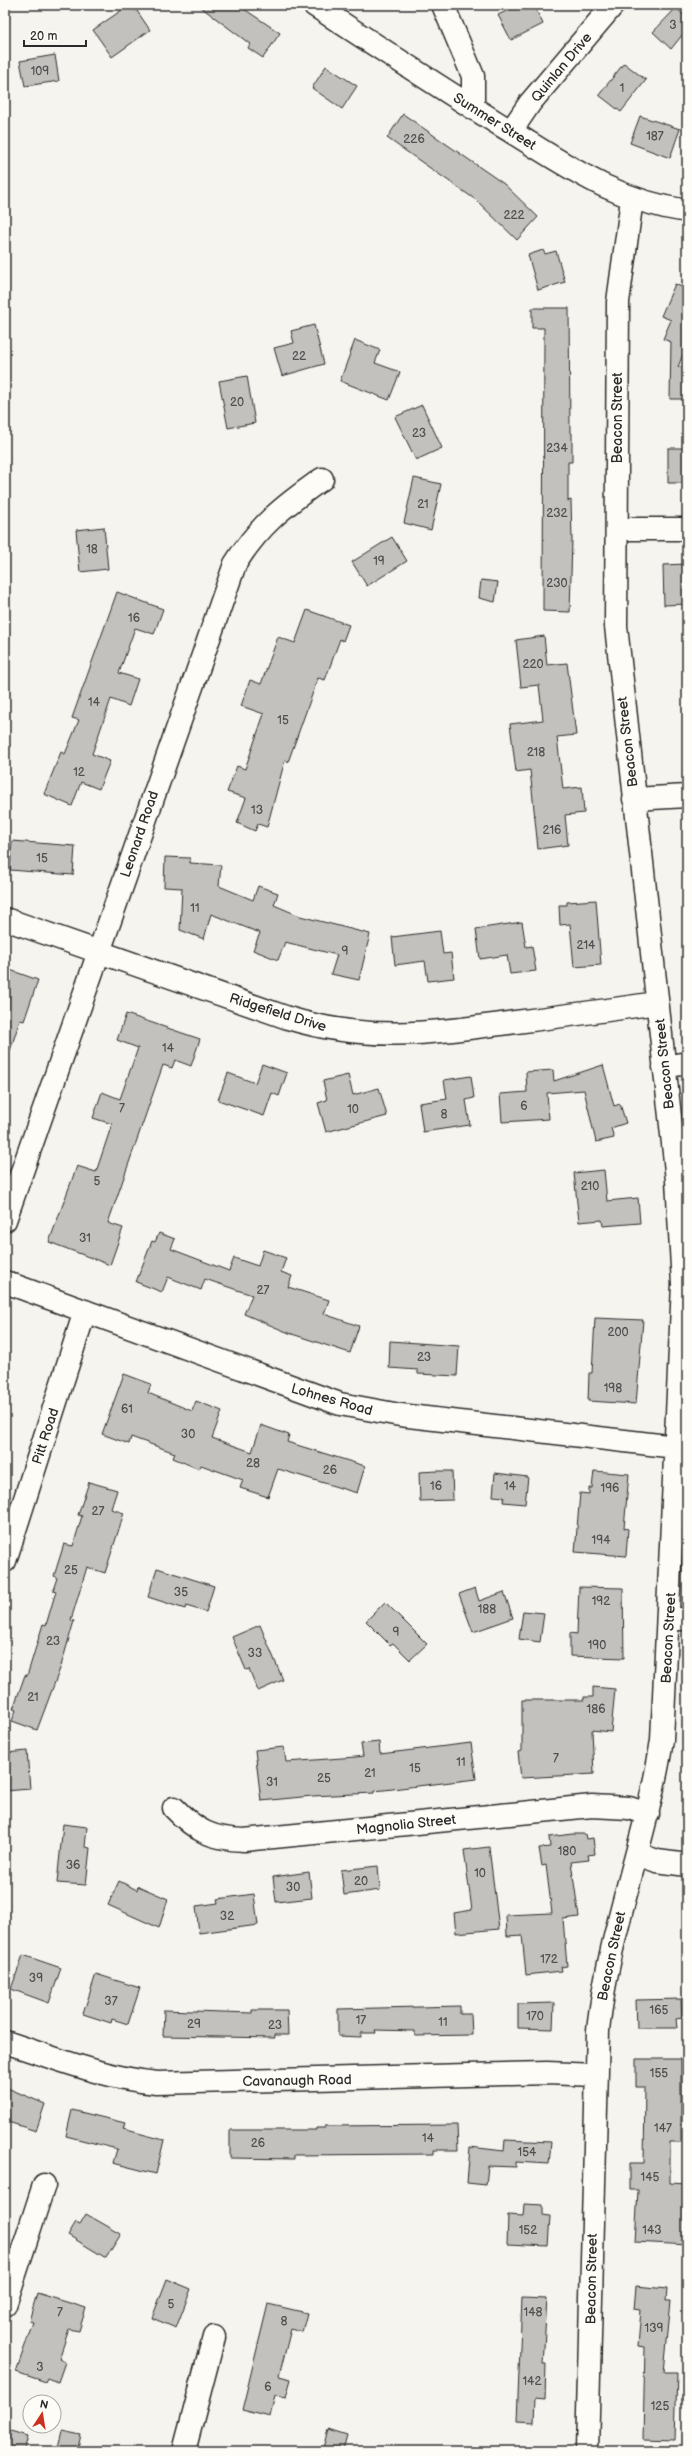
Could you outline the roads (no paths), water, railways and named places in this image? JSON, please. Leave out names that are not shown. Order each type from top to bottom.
[{"type":"street","name":"Summer Street","points":[[314,5],[473,108],[594,182],[632,199],[662,207],[687,211]]},
{"type":"street","points":[[443,5],[473,76],[473,108]]},
{"type":"street","name":"Quinlan Drive","points":[[511,131],[530,103],[613,5]]},
{"type":"street","name":"Beacon Street","points":[[587,2451],[595,2075],[601,2000],[607,1966],[648,1814],[662,1740],[678,1619],[676,1447],[685,1322],[680,1213],[616,634],[618,302],[632,199]]},
{"type":"street","name":"Leonard Road","points":[[5,1220],[98,952],[236,564],[248,543],[265,523],[286,505],[322,479]]},
{"type":"street","points":[[617,529],[687,528]]},
{"type":"street","points":[[634,799],[687,796]]},
{"type":"street","name":"Ridgefield Drive","points":[[5,919],[312,1026],[361,1034],[386,1035],[438,1032],[657,1003]]},
{"type":"street","points":[[664,1067],[687,1063]]},
{"type":"street","name":"Lohnes Road","points":[[5,1282],[312,1395],[369,1411],[676,1447]]},
{"type":"street","name":"Pitt Road","points":[[5,1561],[85,1311]]},
{"type":"street","name":"Magnolia Street","points":[[174,1808],[189,1823],[213,1837],[244,1840],[592,1806],[629,1808],[648,1814]]},
{"type":"street","points":[[637,1854],[657,1861],[687,1865]]},
{"type":"street","name":"Cavanaugh Road","points":[[5,2042],[111,2075],[135,2080],[157,2082],[547,2073],[595,2075]]},
{"type":"street","points":[[5,2305],[44,2185]]},
{"type":"street","points":[[184,2451],[214,2337]]}]
